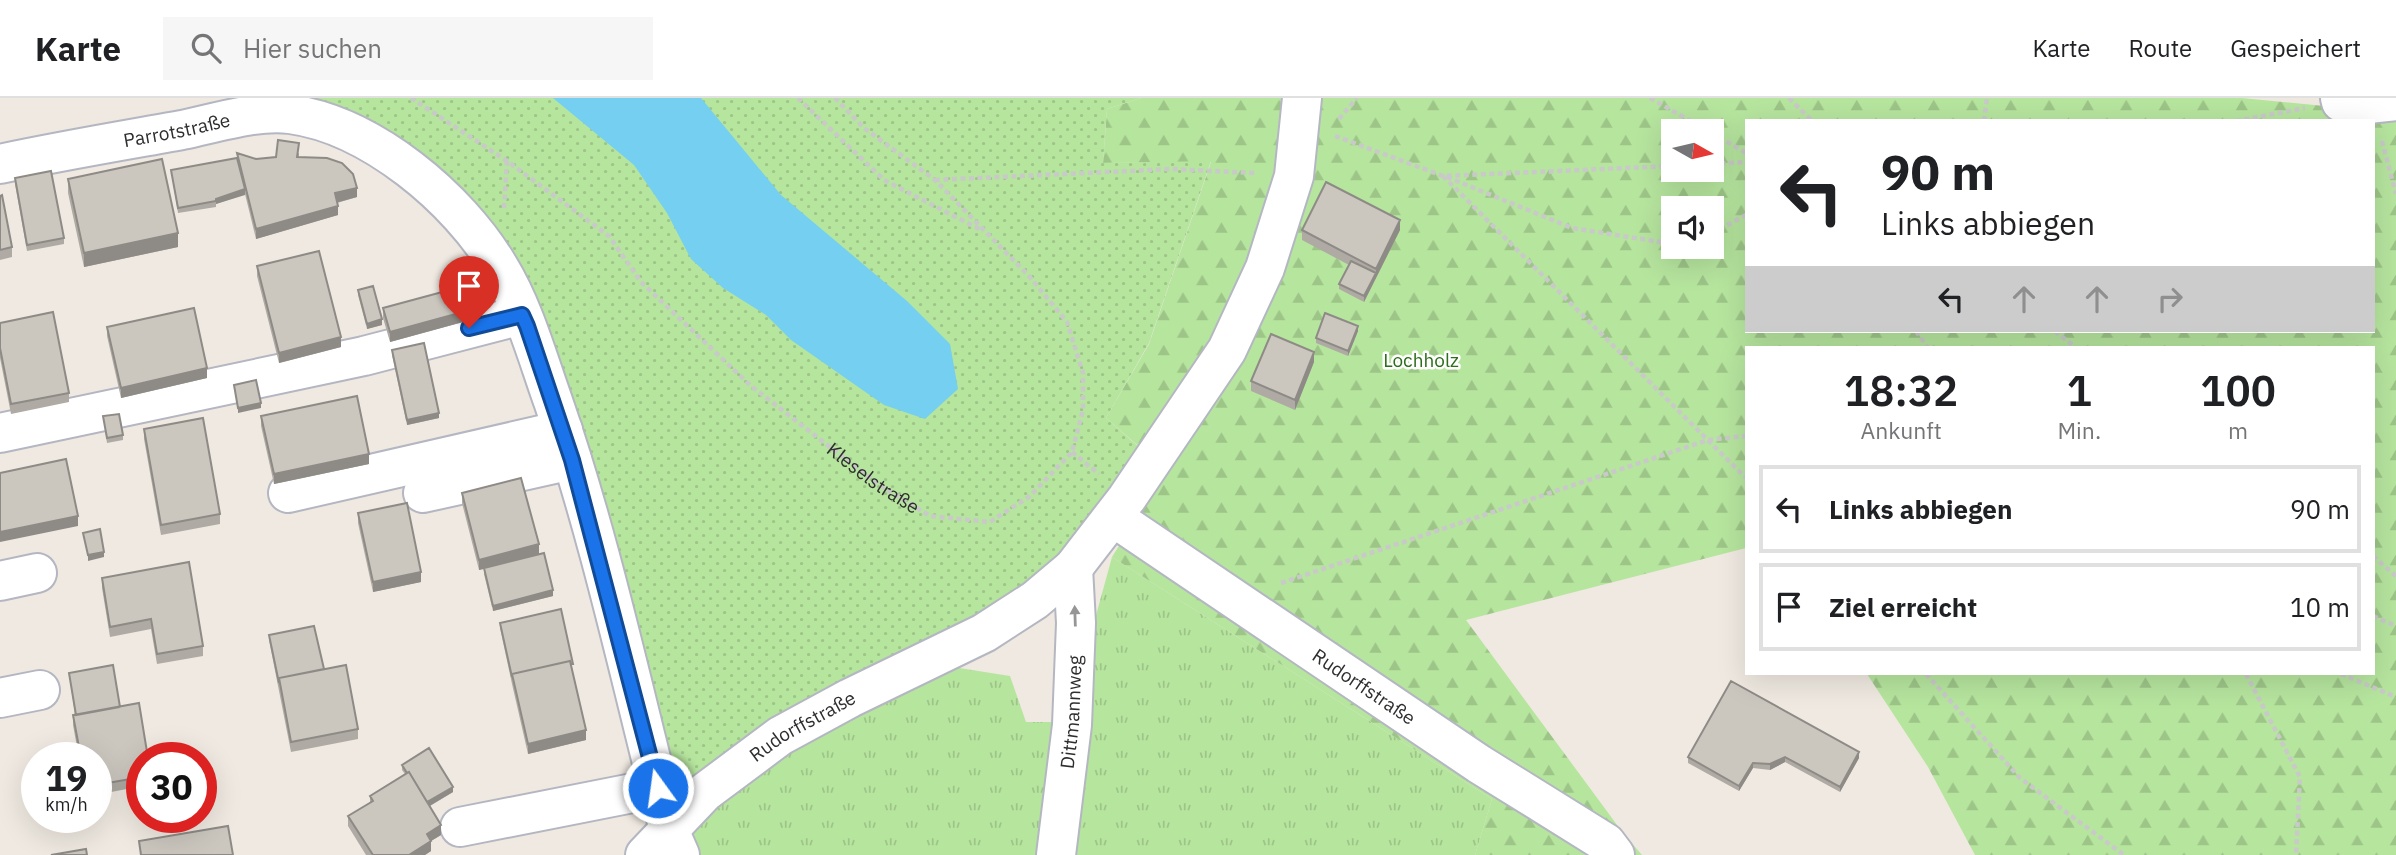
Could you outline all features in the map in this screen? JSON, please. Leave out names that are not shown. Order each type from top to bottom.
[{"type":"street","name":"Parrotstraße","points":[[0,164],[265,114],[289,114],[322,122],[353,133],[393,157],[428,184],[463,220],[500,268],[522,315]]},
{"type":"street","name":"Rudorffstraße","points":[[665,847],[705,792],[780,736],[850,698],[984,634],[1035,600],[1073,568],[1113,517],[1227,349],[1265,268],[1309,120]]},
{"type":"street","points":[[0,433],[364,356],[522,315],[568,445],[658,788],[665,847]]},
{"type":"street","points":[[288,492],[568,445]]},
{"type":"street","points":[[423,493],[568,445]]},
{"type":"street","name":"Rudorffstraße","points":[[1113,517],[1479,764],[1606,843],[1615,855]]},
{"type":"street","name":"Dittmannweg","points":[[1056,855],[1072,725],[1076,623],[1073,568]]},
{"type":"street","points":[[0,581],[37,573]]},
{"type":"street","points":[[0,698],[40,690]]},
{"type":"street","points":[[460,827],[658,788]]},
{"type":"path","name":"Kleselstraße","points":[[411,98],[507,161],[610,236],[641,282],[751,386],[878,484],[930,516],[990,522],[1030,496],[1072,452],[1083,410],[1083,373],[1068,322],[1029,276],[935,180],[864,128],[835,98]]},
{"type":"path","points":[[798,98],[884,180],[987,233]]},
{"type":"path","points":[[1309,120],[1357,98]]},
{"type":"path","points":[[1650,98],[1687,119]]},
{"type":"path","points":[[1789,98],[1810,119]]},
{"type":"path","points":[[1984,119],[1987,98]]},
{"type":"path","points":[[2249,119],[2362,101],[2369,119]]},
{"type":"path","points":[[1309,120],[1572,228],[1661,242]]},
{"type":"path","points":[[2375,137],[2396,194]]},
{"type":"path","points":[[1724,140],[1745,152]]},
{"type":"path","points":[[1724,163],[1745,162]]},
{"type":"path","points":[[1443,176],[1661,167]]},
{"type":"path","points":[[935,180],[1171,169],[1294,177]]},
{"type":"path","points":[[1443,176],[1745,477]]},
{"type":"path","points":[[1724,227],[1745,216]]},
{"type":"path","points":[[2057,333],[2074,346]]},
{"type":"path","points":[[1235,599],[1708,440],[1745,436]]},
{"type":"path","points":[[2375,558],[2396,576]]},
{"type":"path","points":[[2375,618],[2396,626]]},
{"type":"path","points":[[1927,675],[2020,778],[2124,855]]},
{"type":"path","points":[[2247,675],[2300,777],[2297,855]]},
{"type":"path","points":[[2343,675],[2396,698]]},
{"type":"green space","points":[[257,98],[1141,98],[1107,109],[1103,163],[1211,161],[1149,343],[1106,418],[1140,448],[1059,560],[957,629],[676,808],[554,355],[516,257],[458,190]]},
{"type":"green space","name":"Lochholz","points":[[1141,98],[2242,98],[2396,113],[2396,855],[1975,855],[1928,767],[1868,675],[2375,675],[2375,346],[1745,346],[1745,548],[1466,620],[1642,855],[1475,855],[1492,799],[1112,557],[1166,470],[1106,418],[1149,344],[1211,162],[1103,163],[1107,109]]},
{"type":"green space","points":[[1112,557],[1492,799],[1475,855],[1065,855],[1092,630]]},
{"type":"green space","points":[[953,667],[1010,676],[1026,722],[1054,722],[1037,855],[689,855],[680,836],[797,742]]},
{"type":"water","points":[[553,98],[701,98],[781,195],[907,301],[950,344],[958,389],[925,419],[884,405],[791,340],[766,315],[723,288],[691,259],[667,213],[634,165]]},
{"type":"building","points":[[278,140],[299,143],[297,157],[327,158],[342,163],[353,174],[357,188],[335,193],[338,206],[256,229],[237,153],[256,159],[276,157]]},
{"type":"building","points":[[237,158],[245,189],[216,201],[178,208],[171,170]]},
{"type":"building","points":[[162,159],[178,233],[84,253],[68,179]]},
{"type":"building","points":[[51,171],[64,238],[27,245],[15,178]]},
{"type":"building","points":[[1326,182],[1400,220],[1376,269],[1302,230]]},
{"type":"building","points":[[2,195],[12,247],[0,250],[0,196]]},
{"type":"building","points":[[319,251],[341,337],[279,353],[257,266]]},
{"type":"building","points":[[1351,261],[1376,273],[1364,296],[1339,284]]},
{"type":"building","points":[[373,286],[382,319],[367,324],[358,290]]},
{"type":"building","points":[[457,288],[463,312],[390,332],[383,308]]},
{"type":"building","points":[[194,308],[207,368],[121,388],[107,327]]},
{"type":"building","points":[[53,312],[69,393],[11,404],[0,348],[0,323]]},
{"type":"building","points":[[1325,313],[1358,326],[1348,351],[1316,338]]},
{"type":"building","points":[[1271,334],[1314,352],[1295,400],[1251,381]]},
{"type":"building","points":[[424,343],[439,413],[407,420],[392,350]]},
{"type":"building","points":[[256,380],[261,403],[238,408],[234,385]]},
{"type":"building","points":[[357,396],[369,454],[274,474],[261,416]]},
{"type":"building","points":[[119,414],[123,435],[107,438],[103,416]]},
{"type":"building","points":[[203,418],[220,514],[161,525],[144,429]]},
{"type":"building","points":[[66,459],[78,516],[0,532],[0,473]]},
{"type":"building","points":[[521,478],[539,544],[479,560],[462,493]]},
{"type":"building","points":[[407,503],[421,572],[373,582],[358,513]]},
{"type":"building","points":[[100,529],[104,552],[88,555],[83,533]]},
{"type":"building","points":[[544,553],[553,590],[493,606],[484,568]]},
{"type":"building","points":[[189,562],[203,646],[157,654],[151,619],[110,627],[102,578]]},
{"type":"building","points":[[561,609],[573,664],[570,661],[512,674],[512,677],[500,623]]},
{"type":"building","points":[[314,626],[324,669],[279,678],[279,683],[269,635]]},
{"type":"building","points":[[570,661],[586,730],[528,744],[512,674]]},
{"type":"building","points":[[113,665],[120,707],[76,715],[69,673]]},
{"type":"building","points":[[346,665],[358,729],[291,742],[279,678]]},
{"type":"building","points":[[1731,681],[1859,752],[1840,787],[1785,757],[1770,764],[1753,763],[1739,786],[1688,757]]},
{"type":"building","points":[[139,703],[145,742],[126,742],[126,780],[112,782],[112,742],[78,742],[73,715]]},
{"type":"building","points":[[429,748],[453,787],[427,802],[402,765]]},
{"type":"building","points":[[409,772],[441,825],[427,834],[431,841],[409,855],[373,855],[348,816],[373,801],[370,796]]},
{"type":"building","points":[[228,826],[233,855],[141,855],[139,841],[186,833],[217,833],[217,828]]},
{"type":"building","points":[[86,849],[87,855],[51,855]]},
{"type":"route","points":[[469,328],[522,315],[527,326],[572,460],[658,788]]}]
